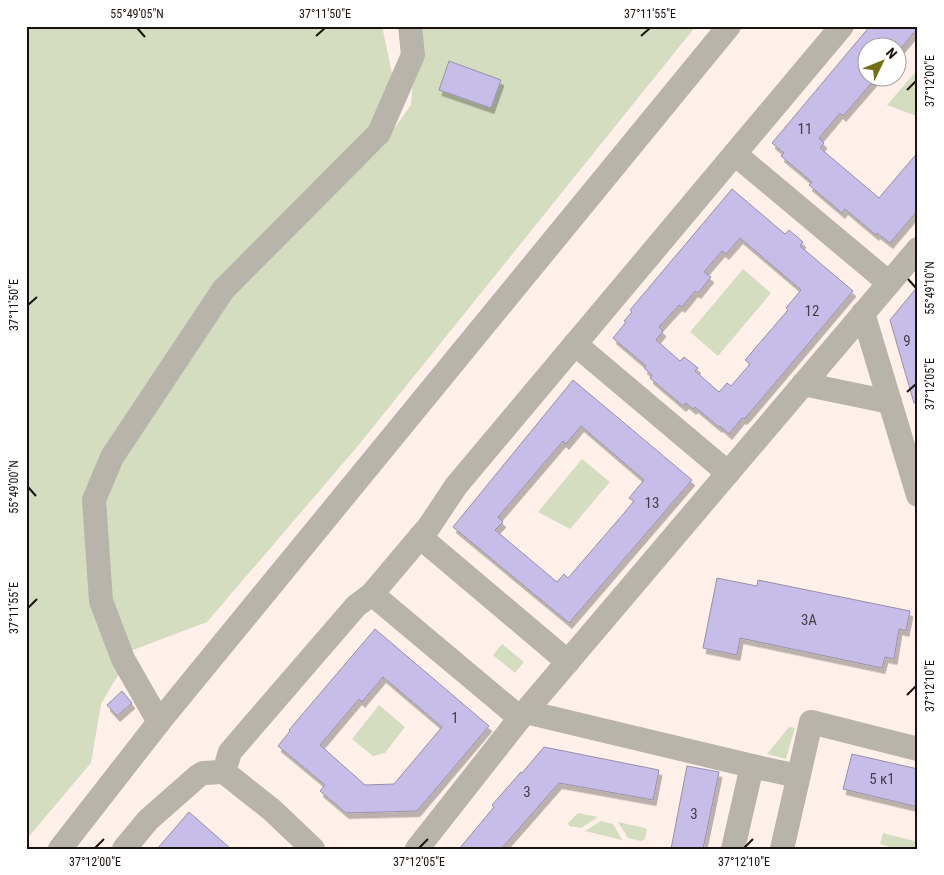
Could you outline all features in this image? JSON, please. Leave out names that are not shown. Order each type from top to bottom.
[{"type":"street","points":[[159,722],[123,659],[101,601],[94,500],[112,457],[223,290],[379,133],[413,55],[410,26]]},
{"type":"street","points":[[60,849],[159,722],[729,26]]},
{"type":"street","points":[[224,772],[230,752],[356,606],[372,594],[428,528],[456,486],[842,26]]},
{"type":"street","points":[[735,154],[889,283]]},
{"type":"street","points":[[417,849],[523,715],[918,249]]},
{"type":"street","points":[[863,313],[916,483]]},
{"type":"street","points":[[575,344],[728,472]]},
{"type":"street","points":[[803,384],[890,402]]},
{"type":"street","points":[[420,537],[568,662]]},
{"type":"street","points":[[372,594],[523,715],[798,776]]},
{"type":"street","points":[[782,849],[811,722],[918,749]]},
{"type":"street","points":[[733,849],[752,766]]},
{"type":"street","points":[[124,849],[148,820],[198,776],[203,773],[224,772],[272,810],[313,849]]},
{"type":"green space","points":[[26,26],[382,26],[393,78],[393,130],[411,105],[417,26],[696,26],[357,447],[207,622],[133,650],[101,704],[91,763],[26,840]]},
{"type":"green space","points":[[918,69],[918,114],[916,116],[887,105],[902,88],[906,88],[906,83]]},
{"type":"green space","points":[[743,269],[771,293],[718,356],[690,332]]},
{"type":"green space","points":[[582,459],[610,482],[570,529],[538,512]]},
{"type":"green space","points":[[502,644],[524,662],[515,673],[493,655]]},
{"type":"green space","points":[[379,705],[405,727],[385,753],[373,756],[352,739]]},
{"type":"green space","points":[[789,727],[795,728],[786,759],[767,754]]},
{"type":"green space","points":[[578,813],[598,817],[581,828],[569,826],[568,823]]},
{"type":"green space","points":[[601,821],[613,824],[622,840],[585,831]]},
{"type":"green space","points":[[618,822],[645,828],[647,830],[645,839],[641,841],[628,838]]},
{"type":"green space","points":[[883,833],[918,842],[918,849],[897,849],[880,844]]},
{"type":"building","points":[[870,26],[918,26],[906,42],[906,38],[860,38]]},
{"type":"building","points":[[856,43],[856,88],[867,88],[843,116],[840,113],[819,138],[824,143],[820,148],[879,198],[918,152],[918,210],[890,243],[877,233],[876,235],[845,209],[842,213],[809,185],[812,182],[781,156],[784,153],[772,143]]},
{"type":"building","points":[[449,61],[501,80],[491,108],[439,90]]},
{"type":"building","points":[[732,189],[785,234],[789,230],[803,242],[800,246],[853,291],[748,415],[744,419],[742,418],[729,434],[695,407],[693,409],[686,403],[683,406],[650,378],[652,375],[644,368],[646,366],[613,338],[626,322],[624,321],[632,312],[630,310]],"holes":[[[740,238],[801,290],[786,308],[788,310],[745,360],[750,364],[731,386],[727,383],[719,392],[695,371],[698,368],[684,357],[680,361],[656,340],[663,331],[659,327],[679,305],[682,307],[695,291],[698,293],[711,277],[704,272],[722,251],[726,254]]]},
{"type":"building","points":[[918,286],[918,402],[914,403],[890,320]]},
{"type":"building","points":[[573,380],[692,480],[569,623],[453,527]],"holes":[[[581,426],[644,480],[629,498],[634,501],[625,512],[568,578],[564,574],[557,582],[495,530],[503,522],[498,517],[563,441],[566,444]]]},
{"type":"building","points":[[717,578],[757,586],[758,580],[910,611],[906,631],[899,629],[894,659],[885,657],[882,668],[740,638],[737,655],[703,648]]},
{"type":"building","points":[[375,629],[489,726],[417,811],[346,813],[320,791],[325,785],[278,746],[289,730]],"holes":[[[383,677],[442,727],[394,784],[365,785],[320,745],[359,699],[362,702]]]},
{"type":"building","points":[[122,691],[132,703],[117,716],[107,705]]},
{"type":"building","points":[[544,747],[659,770],[653,800],[559,783],[501,849],[459,849],[494,807],[492,805]]},
{"type":"building","points":[[852,754],[918,769],[918,807],[843,789]]},
{"type":"building","points":[[687,766],[719,772],[703,849],[671,849]]},
{"type":"building","points":[[189,812],[231,849],[157,849]]}]
